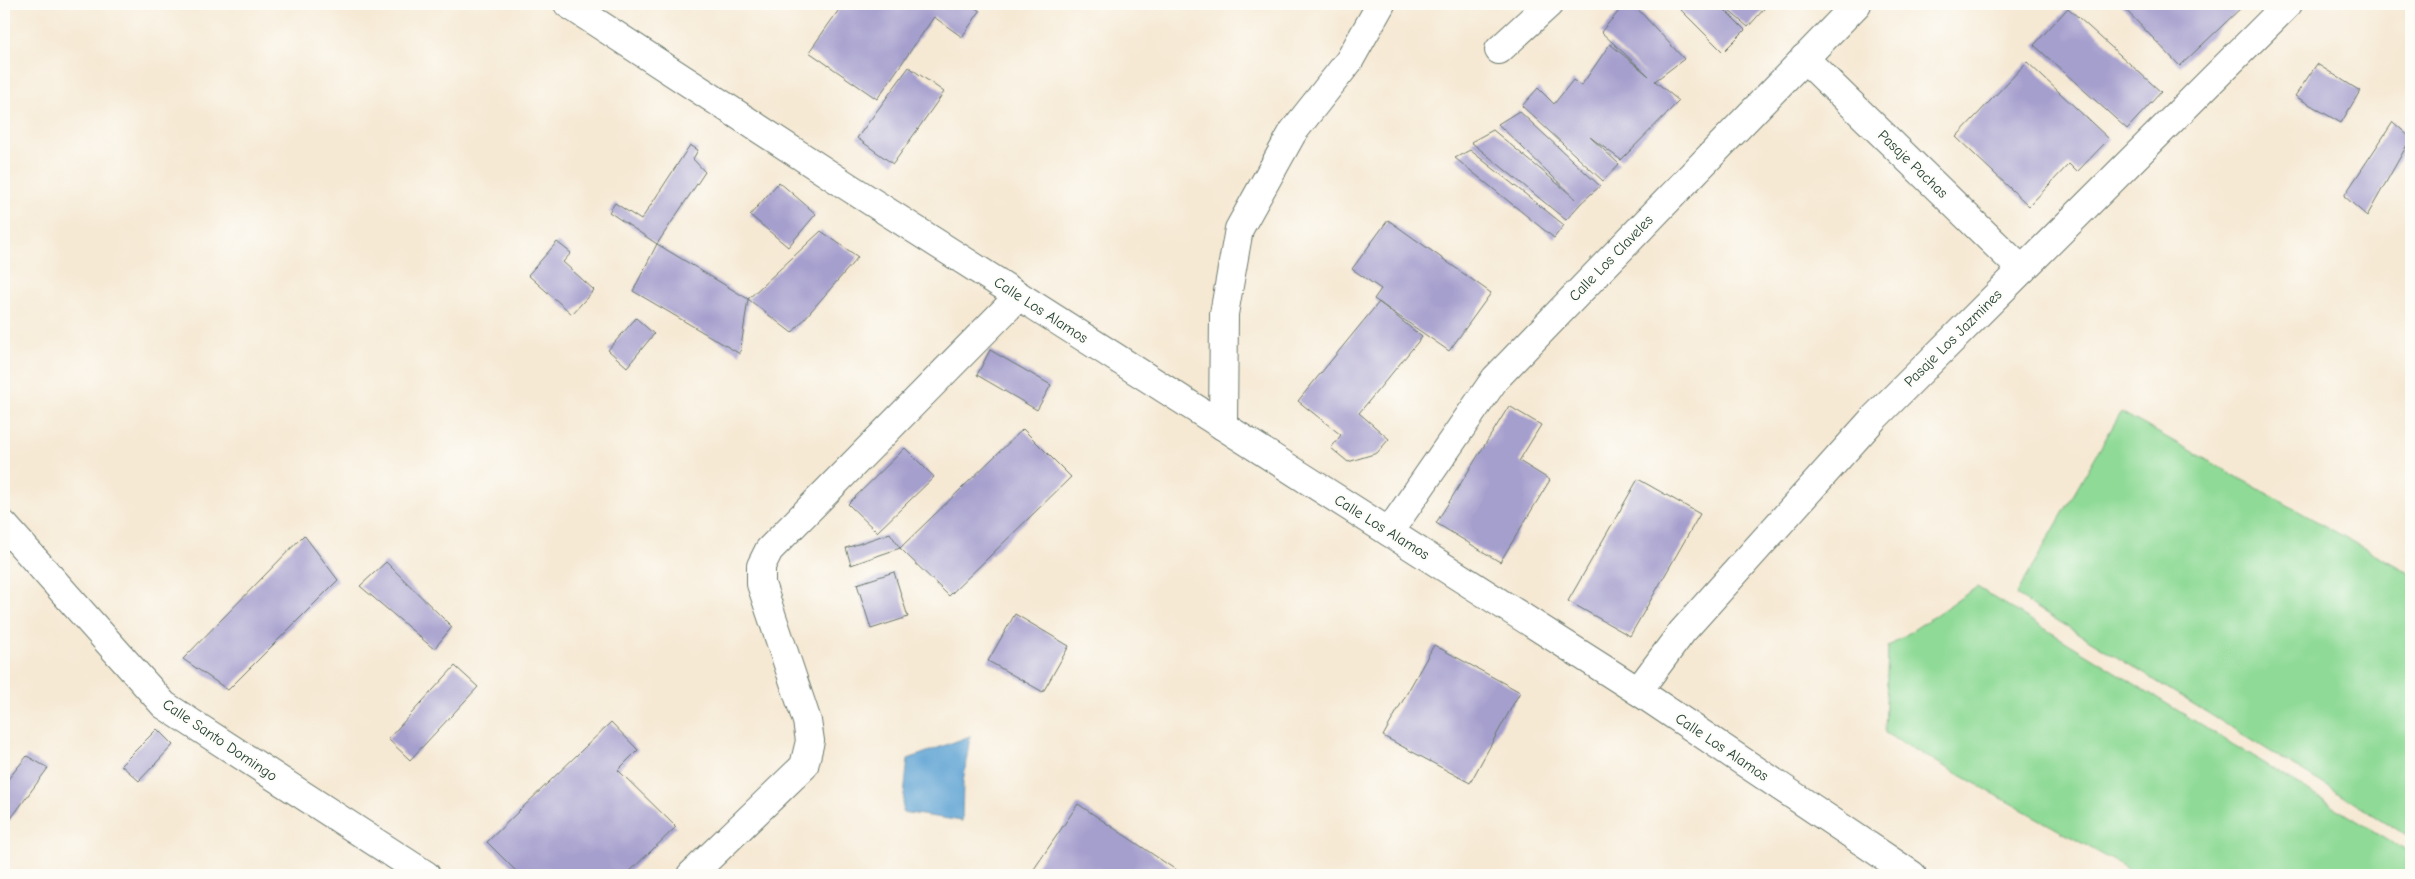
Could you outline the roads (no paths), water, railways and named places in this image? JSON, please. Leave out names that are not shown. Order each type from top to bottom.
[{"type":"street","name":"Calle Los Alamos","points":[[568,4],[847,186],[1638,691],[1912,875]]},
{"type":"street","points":[[1223,426],[1224,314],[1239,229],[1293,132],[1349,61],[1381,4]]},
{"type":"street","points":[[1499,50],[1549,4]]},
{"type":"street","name":"Calle Los Claveles","points":[[1389,532],[1495,378],[1857,4]]},
{"type":"street","name":"Pasaje Los Jazmines","points":[[1638,691],[1682,632],[1874,418],[2288,4]]},
{"type":"street","name":"Pasaje Pachas","points":[[1804,58],[2022,270]]},
{"type":"street","points":[[691,875],[804,766],[810,741],[808,721],[760,584],[760,566],[768,550],[1019,296]]},
{"type":"street","name":"Calle Santo Domingo","points":[[4,525],[164,705],[426,875]]},
{"type":"water","points":[[970,736],[963,783],[962,821],[902,812],[908,759]]}]
